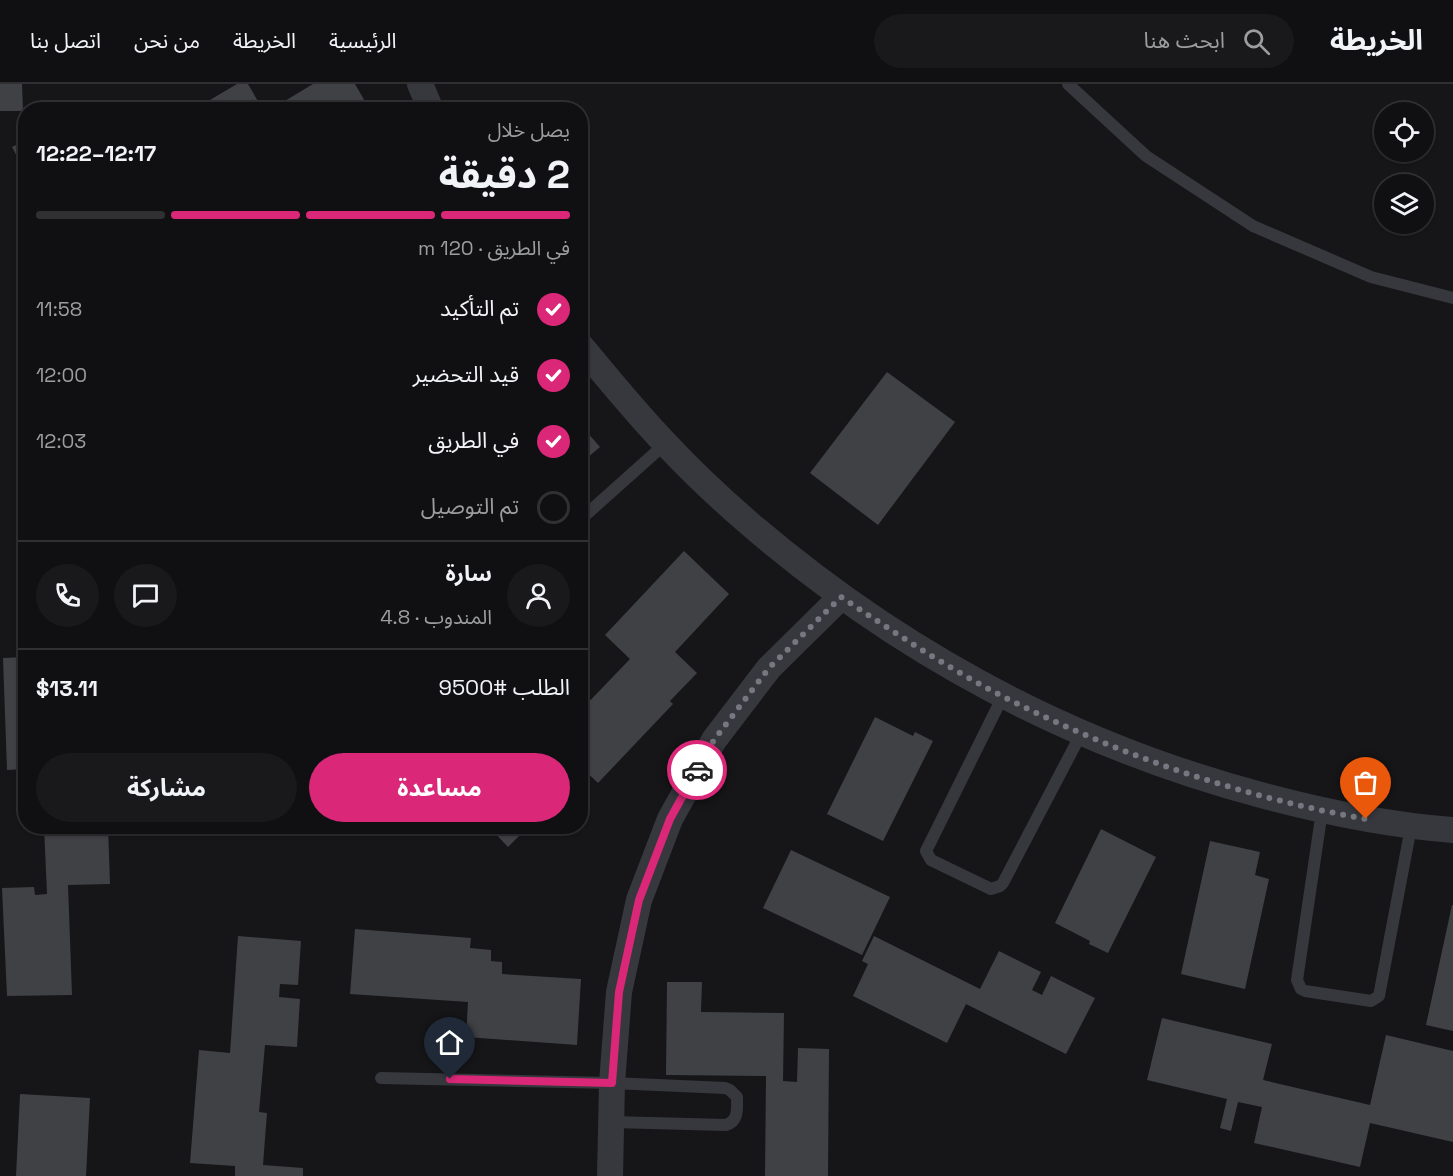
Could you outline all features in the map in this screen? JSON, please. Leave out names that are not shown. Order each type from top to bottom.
[{"type":"street","points":[[420,84],[428,102]]},
{"type":"street","points":[[588,354],[665,444],[750,524],[841,597],[920,650],[1003,696],[1082,734],[1200,779],[1322,811],[1411,827],[1453,830]]},
{"type":"street","points":[[610,1176],[612,1083],[619,992],[639,900],[670,819],[714,740],[769,668],[841,597]]},
{"type":"lane","points":[[1068,84],[1146,156],[1253,226],[1371,277],[1453,298]]},
{"type":"lane","points":[[588,513],[665,444]]},
{"type":"lane","points":[[1003,696],[926,851],[931,860],[991,889],[1004,883],[1082,734]]},
{"type":"lane","points":[[1322,811],[1297,980],[1301,989],[1305,991],[1371,1002],[1379,996],[1411,827]]},
{"type":"lane","points":[[381,1078],[725,1088],[737,1097],[737,1115],[731,1123],[726,1125],[612,1122]]},
{"type":"building","points":[[0,84],[22,84],[23,102],[18,102],[18,111],[0,111]]},
{"type":"building","points":[[237,84],[248,84],[258,102],[207,102]]},
{"type":"building","points":[[313,84],[355,84],[365,102],[283,102]]},
{"type":"building","points":[[18,144],[18,158],[12,147]]},
{"type":"building","points":[[887,372],[955,422],[878,525],[810,473]]},
{"type":"building","points":[[588,433],[600,447],[588,457]]},
{"type":"building","points":[[684,551],[729,594],[675,652],[697,673],[670,701],[673,704],[598,783],[588,774],[588,703],[630,659],[605,635]]},
{"type":"building","points":[[18,657],[18,769],[7,770],[3,658]]},
{"type":"building","points":[[875,717],[913,736],[915,732],[933,741],[883,841],[827,814]]},
{"type":"building","points":[[1101,829],[1156,857],[1108,953],[1055,923]]},
{"type":"building","points":[[44,834],[108,834],[110,884],[68,885],[72,995],[7,996],[2,888],[34,887],[35,895],[47,894]]},
{"type":"building","points":[[496,834],[521,834],[508,847]]},
{"type":"building","points":[[1210,841],[1260,852],[1255,875],[1269,879],[1245,989],[1181,974]]},
{"type":"building","points":[[791,850],[890,897],[862,955],[763,908]]},
{"type":"building","points":[[1453,905],[1453,1031],[1426,1025]]},
{"type":"building","points":[[355,929],[471,938],[470,948],[491,950],[491,961],[502,962],[502,974],[581,979],[577,1045],[466,1037],[468,1002],[350,994]]},
{"type":"building","points":[[238,936],[301,941],[298,985],[280,984],[279,997],[300,999],[297,1047],[265,1045],[259,1112],[267,1113],[263,1165],[303,1168],[303,1176],[235,1176],[235,1166],[190,1163],[199,1050],[230,1053]]},
{"type":"building","points":[[874,936],[980,989],[999,951],[1041,972],[1032,990],[1042,995],[1051,976],[1095,998],[1066,1054],[966,1004],[947,1043],[853,996],[868,964],[862,961]]},
{"type":"building","points":[[667,982],[702,982],[701,1012],[784,1013],[783,1081],[797,1082],[798,1048],[829,1049],[828,1176],[765,1176],[766,1076],[666,1075]]},
{"type":"building","points":[[1162,1018],[1272,1044],[1263,1080],[1370,1105],[1386,1035],[1453,1051],[1453,1142],[1370,1123],[1360,1167],[1254,1143],[1262,1107],[1238,1102],[1231,1131],[1220,1128],[1227,1099],[1147,1080]]},
{"type":"building","points":[[20,1094],[90,1098],[86,1176],[16,1176]]},
{"type":"way so far","points":[[697,770],[714,740],[769,668],[841,597],[920,650],[1003,696],[1082,734],[1200,779],[1322,811],[1366,819]]},
{"type":"route","points":[[450,1079],[612,1083],[619,992],[639,900],[670,819],[697,770]]}]
